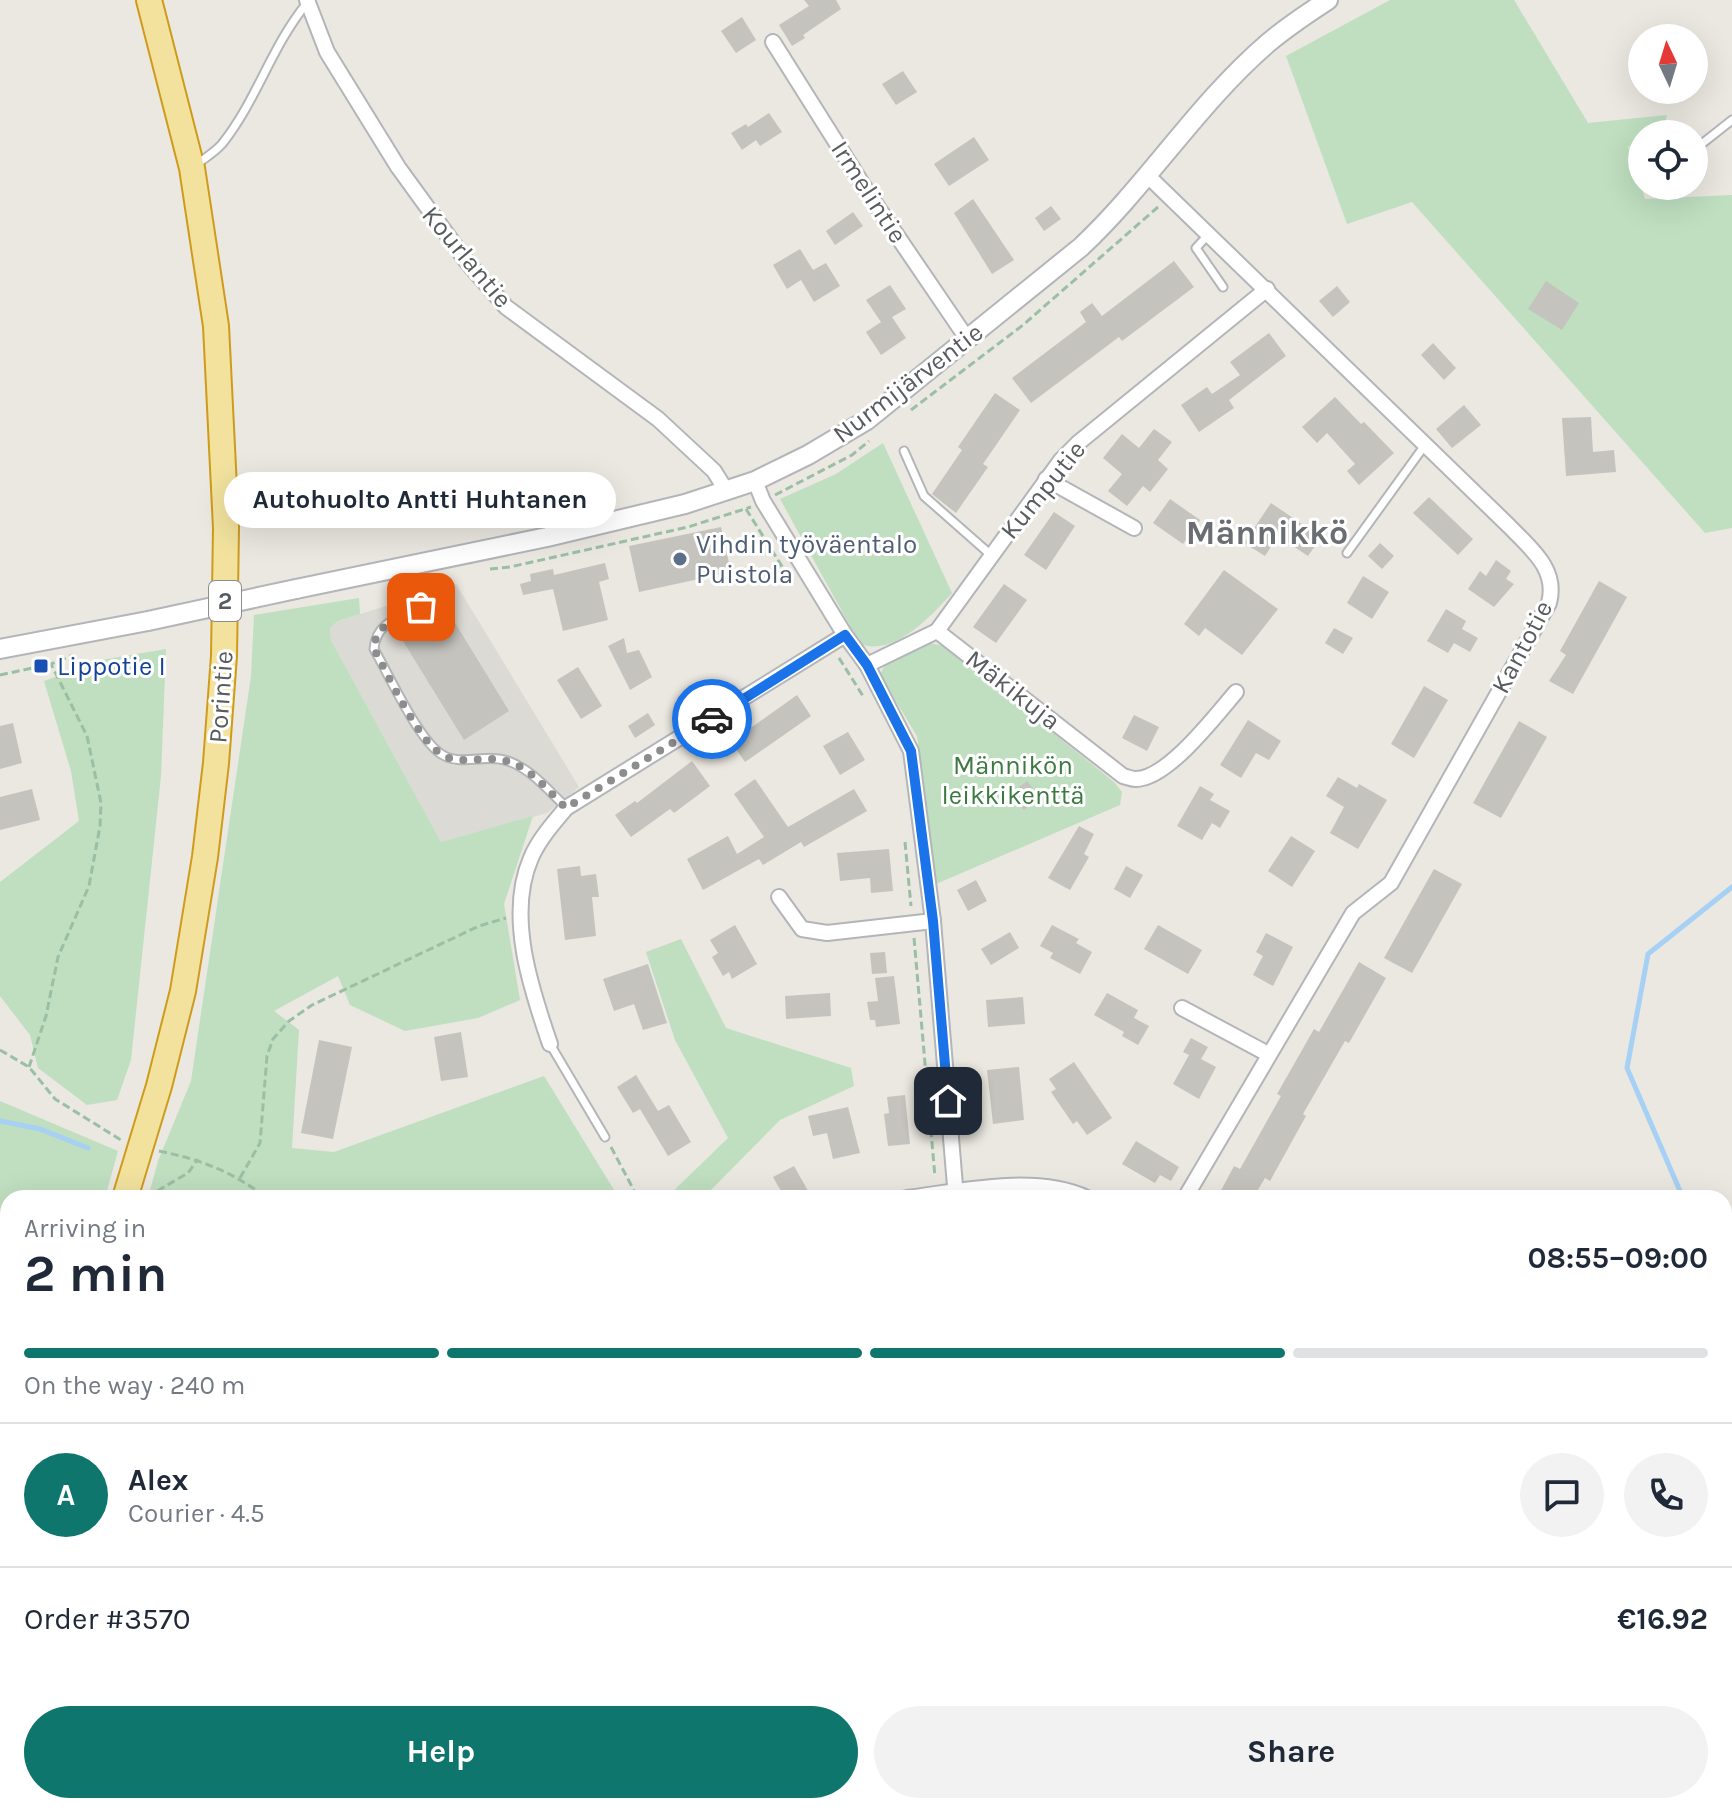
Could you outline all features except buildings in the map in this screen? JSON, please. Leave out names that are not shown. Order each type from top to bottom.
[{"type":"highway","name":"Porintie","points":[[138,1190],[159,1086],[183,991],[205,857],[215,779],[224,656],[226,528],[217,341],[192,168],[149,0]]},
{"type":"street","name":"Nurmijärventie","points":[[0,649],[547,537],[727,492],[755,481],[808,455],[867,420],[1081,247],[1105,224],[1242,68],[1269,42],[1328,0]]},
{"type":"street","name":"Kourlantie","points":[[307,2],[327,52],[431,217],[467,262],[506,307],[658,419],[714,471],[727,492]]},
{"type":"street","name":"Irmelintie","points":[[773,42],[868,193],[968,340]]},
{"type":"street","name":"Kantotie","points":[[1147,175],[1539,557],[1550,574],[1553,588],[1549,603],[1391,883],[1353,913],[1190,1190]]},
{"type":"street","name":"Kumputie","points":[[867,665],[937,631],[1046,479],[1078,443],[1267,289]]},
{"type":"street","points":[[1046,479],[1134,528]]},
{"type":"street","points":[[755,481],[763,501],[845,635],[867,665],[911,751],[933,921],[955,1190]]},
{"type":"street","name":"Mäkikuja","points":[[937,631],[1123,776],[1137,780],[1157,772],[1188,748],[1236,692]]},
{"type":"street","points":[[550,1044],[529,984],[521,913],[522,887],[531,858],[544,835],[566,808],[845,635]]},
{"type":"street","points":[[779,897],[802,929],[827,933],[933,921]]},
{"type":"street","points":[[1182,1008],[1268,1054]]},
{"type":"street","points":[[1000,1190],[1045,1186],[1067,1190]]},
{"type":"lane","points":[[192,168],[221,146],[250,99],[287,27],[307,2]]},
{"type":"lane","points":[[1708,139],[1732,120]]},
{"type":"lane","points":[[1208,235],[1196,248],[1223,287]]},
{"type":"lane","points":[[1347,553],[1425,445]]},
{"type":"lane","points":[[904,451],[924,496],[991,556]]},
{"type":"lane","points":[[421,607],[381,628],[374,637],[374,649],[425,739],[441,755],[459,761],[506,760],[528,771],[566,808]]},
{"type":"lane","points":[[550,1044],[605,1137]]},
{"type":"path","points":[[901,417],[1023,325],[1170,196]]},
{"type":"path","points":[[486,569],[510,567],[688,527],[746,509],[852,455],[876,436]]},
{"type":"path","points":[[746,509],[793,583]]},
{"type":"path","points":[[831,645],[867,704]]},
{"type":"path","points":[[29,1067],[46,1016],[58,957],[89,886],[100,826],[101,803],[87,736],[51,664]]},
{"type":"path","points":[[904,831],[936,1190]]},
{"type":"path","points":[[240,1178],[260,1143],[267,1056],[273,1039],[289,1021],[312,1005],[479,926],[521,913]]},
{"type":"path","points":[[0,1050],[29,1067],[55,1099],[123,1141]]},
{"type":"path","points":[[605,1137],[634,1190]]},
{"type":"path","points":[[159,1151],[198,1159],[240,1178],[256,1190]]},
{"type":"path","points":[[152,1190],[188,1173],[198,1159]]},
{"type":"shaded area","points":[[456,584],[579,787],[547,813],[441,842],[331,640],[330,628],[338,621]]},
{"type":"green space","points":[[1390,0],[1514,0],[1588,123],[1667,115],[1666,120],[1628,120],[1628,200],[1708,200],[1708,196],[1732,195],[1732,528],[1705,533],[1412,202],[1347,224],[1286,56]]},
{"type":"green space","points":[[883,443],[952,593],[911,632],[886,645],[873,646],[860,644],[780,499],[836,474]]},
{"type":"green space","points":[[359,598],[360,614],[338,621],[330,628],[331,640],[441,842],[533,816],[504,904],[520,1000],[478,1018],[405,1031],[350,1005],[338,976],[274,1011],[299,1030],[292,1148],[334,1152],[544,1076],[614,1190],[150,1190],[158,1161],[191,1081],[251,676],[254,615]]},
{"type":"green space","name":"Männikön leikkikenttä","points":[[929,643],[945,646],[1114,782],[1122,792],[1120,805],[936,884],[917,736],[880,675],[885,664]]},
{"type":"green space","points":[[166,649],[161,776],[131,1060],[117,1100],[87,1105],[38,1068],[30,1035],[0,996],[0,882],[79,821],[71,771],[44,681],[101,660]]},
{"type":"green space","points":[[681,939],[726,1028],[851,1068],[854,1086],[780,1120],[711,1190],[674,1190],[728,1138],[675,1040],[646,952]]},
{"type":"green space","points":[[0,1101],[118,1151],[107,1190],[0,1190]]},
{"type":"waterway","points":[[1680,1190],[1627,1068],[1648,954],[1732,887]]},
{"type":"waterway","points":[[0,1121],[40,1129],[88,1148]]},
{"type":"way so far","points":[[421,607],[381,628],[374,637],[374,649],[425,739],[441,755],[459,761],[484,758],[506,760],[528,771],[566,808],[712,719]]},
{"type":"place","name":"Vihdin työväentalo Puistola","points":[[680,559]]},
{"type":"place","name":"Autohuolto Antti Huhtanen","points":[[421,607]]},
{"type":"place","name":"Lippotie I","points":[[41,666]]},
{"type":"district","name":"Männikkö","points":[[1267,533]]},
{"type":"route","points":[[712,719],[845,635],[867,665],[911,751],[933,921],[948,1101]]}]
